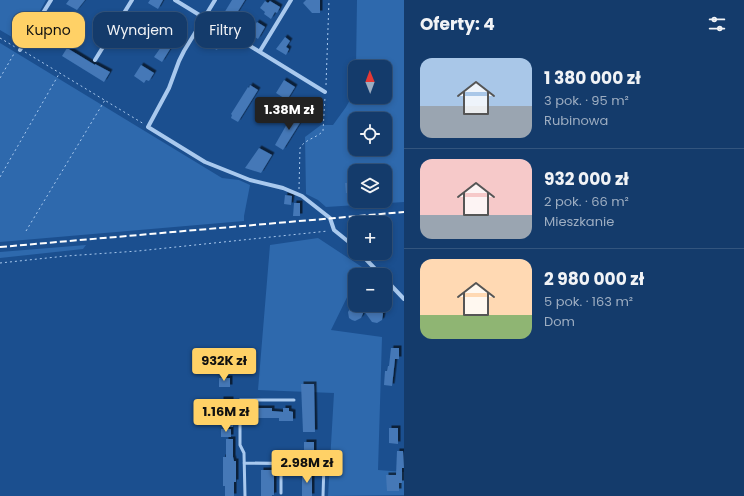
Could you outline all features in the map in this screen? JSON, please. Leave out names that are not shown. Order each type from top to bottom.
[{"type":"street","points":[[19,49],[51,0]]},
{"type":"street","points":[[95,60],[132,0]]},
{"type":"street","points":[[175,0],[195,12]]},
{"type":"street","points":[[207,12],[215,0]]},
{"type":"street","points":[[260,51],[291,0]]},
{"type":"street","points":[[195,33],[179,61],[169,88],[148,127],[205,162],[250,180],[283,188],[299,195],[330,218],[334,230],[348,241]]},
{"type":"street","points":[[255,48],[326,92]]},
{"type":"street","points":[[367,260],[374,268]]},
{"type":"street","points":[[392,286],[404,299]]},
{"type":"lane","points":[[244,496],[244,453],[240,445],[240,400],[294,400]]},
{"type":"lane","points":[[244,464],[324,464],[324,496]]},
{"type":"lane","points":[[281,464],[281,493]]},
{"type":"path","points":[[299,195],[300,148],[304,143],[318,136],[323,131],[326,92],[329,0]]},
{"type":"path","points":[[0,38],[148,127]]},
{"type":"path","points":[[0,78],[19,49]]},
{"type":"path","points":[[0,177],[60,73]]},
{"type":"path","points":[[26,231],[105,100]]},
{"type":"path","points":[[0,264],[66,256],[138,251],[334,230]]},
{"type":"shaded area","points":[[0,0],[46,0],[39,12],[12,12],[12,37],[0,30]]},
{"type":"shaded area","points":[[357,0],[404,0],[404,202],[392,203],[392,164],[348,164],[348,206],[326,207],[318,200],[306,194],[305,137],[321,125],[333,125],[348,103],[392,104],[392,60],[356,60]]},
{"type":"shaded area","points":[[0,43],[222,178],[239,180],[250,185],[244,221],[0,242]]},
{"type":"shaded area","points":[[318,238],[348,258],[348,260],[351,260],[362,267],[348,268],[348,295],[331,330],[382,337],[378,470],[404,472],[404,495],[328,496],[334,393],[258,390],[270,245]]},
{"type":"shaded area","points":[[86,245],[83,249],[0,258],[0,252]]},
{"type":"building","points":[[69,0],[85,0],[77,10],[66,4]]},
{"type":"building","points":[[150,0],[163,0],[158,9],[148,3]]},
{"type":"building","points":[[232,0],[245,0],[238,12],[225,12]]},
{"type":"building","points":[[306,0],[320,0],[320,13],[312,13],[303,3]]},
{"type":"building","points":[[265,1],[268,3],[270,1],[280,7],[271,19],[264,14],[265,12],[260,8]]},
{"type":"building","points":[[257,22],[265,27],[258,39],[255,37],[255,25]]},
{"type":"building","points":[[285,37],[290,41],[286,47],[289,49],[286,55],[276,49]]},
{"type":"building","points":[[67,48],[110,72],[104,82],[62,56]]},
{"type":"building","points":[[160,48],[171,48],[162,62],[154,57]]},
{"type":"building","points":[[141,65],[154,73],[149,81],[146,80],[144,83],[134,76]]},
{"type":"building","points":[[284,80],[295,87],[287,100],[276,93]]},
{"type":"building","points":[[250,85],[258,90],[238,122],[231,118],[231,114]]},
{"type":"building","points":[[295,113],[303,118],[283,150],[275,145]]},
{"type":"building","points":[[259,148],[272,155],[261,173],[245,168]]},
{"type":"building","points":[[345,183],[348,183],[348,193],[346,193]]},
{"type":"building","points":[[285,195],[292,196],[291,205],[284,204]]},
{"type":"building","points":[[294,203],[300,203],[300,216],[293,216]]},
{"type":"building","points":[[348,312],[364,312],[361,318],[355,321],[349,318]]},
{"type":"building","points":[[365,312],[382,312],[382,320],[377,323],[372,322]]},
{"type":"building","points":[[391,348],[399,348],[399,359],[395,359],[392,386],[384,385],[385,371],[387,371],[389,366]]},
{"type":"building","points":[[219,378],[230,378],[230,387],[219,387]]},
{"type":"building","points":[[301,384],[314,384],[315,432],[303,432]]},
{"type":"building","points":[[221,399],[231,399],[231,408],[221,408]]},
{"type":"building","points":[[245,408],[272,408],[272,411],[283,412],[283,408],[289,408],[289,411],[293,412],[293,421],[279,421],[279,418],[246,418]]},
{"type":"building","points":[[226,417],[233,417],[233,427],[226,427]]},
{"type":"building","points":[[389,428],[398,428],[398,444],[389,443]]},
{"type":"building","points":[[221,429],[231,429],[231,437],[221,437]]},
{"type":"building","points":[[226,439],[233,439],[233,457],[234,461],[236,461],[234,496],[225,496],[225,486],[223,486],[223,457],[226,457]]},
{"type":"building","points":[[304,442],[314,442],[314,456],[304,456]]},
{"type":"building","points":[[397,451],[403,451],[404,468],[402,468],[402,483],[399,483],[399,491],[387,491],[386,475],[396,475]]},
{"type":"building","points":[[261,470],[272,470],[272,474],[274,474],[274,495],[272,496],[261,496]]},
{"type":"building","points":[[302,473],[312,473],[312,496],[302,496]]},
{"type":"railway","points":[[0,247],[404,212]]}]
